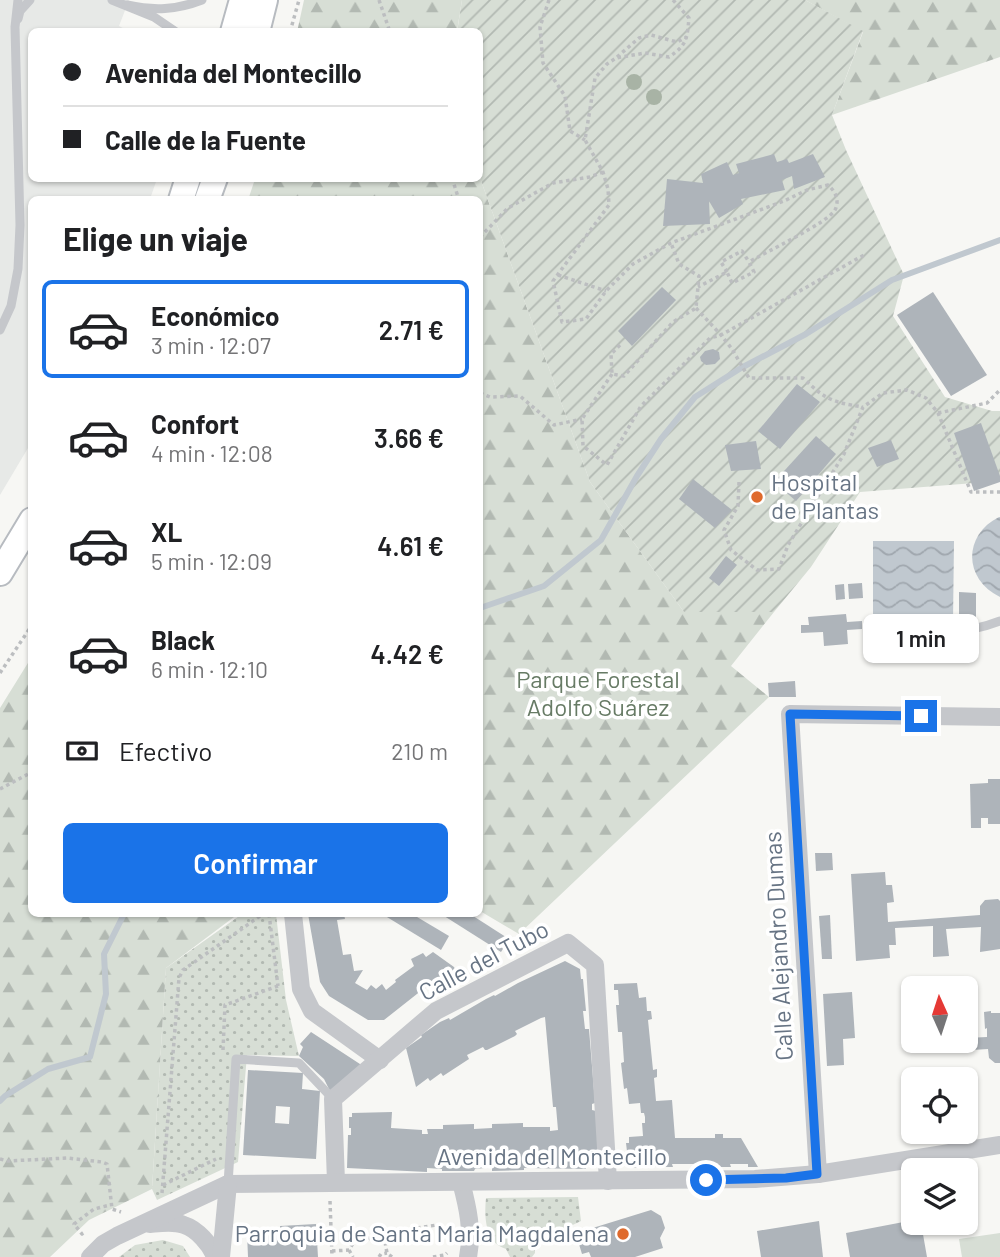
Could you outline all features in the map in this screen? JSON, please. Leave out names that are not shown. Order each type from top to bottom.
[{"type":"main road","points":[[234,28],[242,0]]},
{"type":"main road","points":[[258,28],[265,0]]},
{"type":"main road","points":[[0,573],[28,527]]},
{"type":"street","name":"Calle Alejandro Dumas","points":[[817,1174],[790,714],[1000,717]]},
{"type":"street","points":[[292,917],[301,989],[312,1011],[380,1060]]},
{"type":"street","name":"Calle del Tubo","points":[[333,1099],[436,1011],[568,943],[595,965],[608,1181]]},
{"type":"street","points":[[333,1099],[335,1182]]},
{"type":"street","name":"Avenida del Montecillo","points":[[228,1184],[755,1179],[817,1174],[1000,1145]]},
{"type":"street","points":[[461,1182],[470,1216],[465,1245],[486,1257]]},
{"type":"street","points":[[90,1257],[103,1244],[140,1224],[228,1184],[221,1257]]},
{"type":"street","points":[[140,1224],[185,1225],[204,1239],[215,1257]]},
{"type":"lane","points":[[0,330],[11,306],[18,269],[20,225],[15,27],[18,0]]},
{"type":"lane","points":[[15,27],[20,12],[30,0]]},
{"type":"lane","points":[[111,0],[154,17],[170,28]]},
{"type":"lane","points":[[127,5],[160,10],[186,6],[202,0]]},
{"type":"lane","points":[[873,634],[953,633],[1000,621]]},
{"type":"lane","points":[[228,1184],[236,1059],[299,1063],[333,1099]]},
{"type":"path","points":[[291,28],[299,0]]},
{"type":"path","points":[[379,0],[389,28]]},
{"type":"path","points":[[549,0],[540,27],[543,63],[565,96],[570,131],[585,140],[603,172],[608,189],[608,205],[554,281],[562,322],[586,319],[606,291],[633,264],[671,243],[807,190],[828,184],[836,192],[835,212],[748,262]]},
{"type":"path","points":[[616,58],[645,53],[669,57],[679,51],[687,41],[689,18],[673,0]]},
{"type":"path","points":[[585,140],[595,78],[607,64],[639,38],[651,35],[677,42],[687,37]]},
{"type":"path","points":[[483,234],[508,208],[553,183],[603,172]]},
{"type":"path","points":[[671,243],[679,264],[699,276],[696,308],[722,335],[748,378],[803,378],[818,393],[836,403],[863,407]]},
{"type":"path","points":[[742,251],[754,272],[732,283],[727,272],[721,262],[742,251]]},
{"type":"path","points":[[620,345],[611,354],[612,374],[582,419],[583,446],[607,465],[641,406],[710,338],[722,335],[864,255]]},
{"type":"path","points":[[698,287],[727,272]]},
{"type":"path","points":[[558,275],[606,291]]},
{"type":"path","points":[[612,374],[624,376],[673,322],[696,308]]},
{"type":"path","points":[[740,482],[738,506],[724,530],[731,551],[757,570],[779,569],[788,545],[844,454],[863,407],[883,393],[906,390],[926,398],[937,413],[971,492],[1000,492]]},
{"type":"path","points":[[937,413],[987,403],[1000,390]]},
{"type":"path","points":[[483,394],[490,397],[520,396],[554,425],[582,419]]},
{"type":"path","points":[[0,673],[28,631]]},
{"type":"path","points":[[0,789],[28,774]]},
{"type":"path","points":[[160,1215],[178,978],[183,970],[259,917]]},
{"type":"path","points":[[269,917],[278,986]]},
{"type":"path","points":[[0,1159],[8,1161],[67,1158],[102,1161],[107,1164],[110,1204],[94,1209],[74,1224],[82,1234],[89,1229]]},
{"type":"path","points":[[332,1257],[330,1205],[335,1182]]},
{"type":"path","points":[[114,1217],[122,1213]]},
{"type":"path","points":[[349,1250],[355,1240],[365,1236],[380,1242],[396,1231],[437,1225],[465,1245],[445,1255],[433,1257]]},
{"type":"path","points":[[385,1241],[387,1253],[392,1257]]},
{"type":"path","points":[[332,1251],[349,1250]]},
{"type":"path","points":[[349,1250],[353,1257]]},
{"type":"path","points":[[379,1257],[387,1253]]},
{"type":"shaded area","points":[[0,0],[129,0],[119,26],[123,28],[28,28],[28,182],[156,182],[151,196],[28,196],[28,448],[0,495]]},
{"type":"green space","points":[[304,0],[462,0],[457,28],[298,28]]},
{"type":"green space","points":[[462,0],[805,0],[863,31],[832,115],[904,275],[893,316],[945,397],[1000,411],[1000,481],[860,492],[811,567],[774,612],[684,612],[590,482],[481,182],[483,28],[458,28]]},
{"type":"green space","points":[[805,0],[1000,0],[1000,57],[832,115],[863,32]]},
{"type":"green space","name":"Parque Forestal Adolfo Suárez","points":[[254,182],[481,182],[590,482],[684,612],[774,612],[731,666],[769,697],[519,934],[483,913],[483,196],[249,196]]},
{"type":"green space","points":[[28,663],[28,917],[234,917],[166,968],[152,1189],[89,1220],[50,1257],[0,1257],[0,708]]},
{"type":"green space","points":[[238,917],[276,917],[286,1000],[299,1056],[247,1055],[238,1162],[157,1200],[152,1189],[166,968]]},
{"type":"green space","points":[[578,1197],[581,1221],[535,1243],[532,1257],[510,1257],[506,1249],[494,1241],[487,1228],[486,1198]]},
{"type":"green space","points":[[1000,1233],[1000,1257],[962,1257],[959,1239]]},
{"type":"green space","points":[[163,1240],[183,1246],[190,1257],[119,1257],[135,1245]]},
{"type":"water","points":[[1000,517],[1000,597],[979,579],[972,557],[979,535],[987,525]]},
{"type":"water","points":[[873,541],[954,541],[953,621],[873,621]]},
{"type":"building","points":[[774,154],[777,162],[787,159],[789,163],[813,154],[825,177],[794,189],[792,176],[782,180],[785,190],[741,199],[743,204],[719,218],[709,201],[710,224],[663,226],[667,179],[703,183],[701,174],[727,162],[733,175],[739,173],[736,164]]},
{"type":"building","points":[[662,287],[676,300],[632,346],[618,331]]},
{"type":"building","points":[[933,292],[987,375],[951,396],[897,315]]},
{"type":"building","points":[[713,349],[719,352],[720,359],[715,364],[706,365],[700,357],[705,351]]},
{"type":"building","points":[[797,384],[820,402],[780,449],[758,431]]},
{"type":"building","points":[[981,423],[1000,482],[974,491],[954,433]]},
{"type":"building","points":[[816,436],[836,454],[796,501],[774,482]]},
{"type":"building","points":[[891,440],[899,459],[877,467],[868,448]]},
{"type":"building","points":[[756,441],[761,469],[731,471],[725,445]]},
{"type":"building","points":[[693,479],[732,510],[715,528],[679,499]]},
{"type":"building","points":[[726,556],[737,565],[719,586],[709,578]]},
{"type":"building","points":[[862,583],[863,598],[849,599],[848,584]]},
{"type":"building","points":[[844,584],[845,599],[836,600],[835,585]]},
{"type":"building","points":[[959,592],[976,593],[976,618],[959,618]]},
{"type":"building","points":[[846,614],[847,622],[862,621],[862,629],[847,630],[848,644],[824,646],[823,632],[801,633],[801,625],[809,625],[808,617]]},
{"type":"building","points":[[795,681],[796,697],[769,697],[768,683]]},
{"type":"building","points":[[988,779],[1000,779],[1000,824],[988,824],[988,818],[981,818],[981,828],[971,828],[970,784],[988,783]]},
{"type":"building","points":[[815,853],[832,853],[833,870],[816,871]]},
{"type":"building","points":[[885,872],[886,885],[892,885],[894,902],[887,903],[888,922],[980,915],[980,906],[985,900],[998,899],[1000,949],[980,952],[981,927],[946,929],[949,956],[933,957],[933,926],[895,928],[896,945],[889,945],[890,958],[856,961],[851,874]]},
{"type":"building","points":[[830,915],[832,959],[822,959],[819,916]]},
{"type":"building","points":[[309,917],[345,917],[337,920],[343,955],[351,954],[354,971],[363,970],[355,983],[367,990],[371,985],[376,989],[382,984],[386,990],[414,966],[411,959],[423,953],[426,957],[433,952],[454,967],[457,973],[422,990],[384,1020],[368,1020],[329,996],[320,982]]},
{"type":"building","points":[[387,917],[417,917],[449,936],[441,950]]},
{"type":"building","points":[[446,917],[475,917],[509,939],[501,952]]},
{"type":"building","points":[[565,961],[580,969],[586,1011],[583,1011],[585,1029],[589,1029],[595,1103],[592,1104],[592,1110],[596,1111],[599,1155],[596,1155],[597,1159],[589,1167],[492,1171],[492,1168],[442,1171],[427,1168],[427,1172],[347,1168],[348,1135],[351,1135],[349,1117],[352,1117],[352,1113],[392,1112],[391,1128],[422,1130],[422,1134],[428,1134],[427,1129],[443,1129],[443,1125],[474,1124],[474,1129],[492,1128],[492,1124],[523,1123],[523,1127],[550,1127],[550,1131],[558,1130],[556,1107],[553,1107],[545,1017],[515,1031],[515,1036],[487,1050],[483,1047],[467,1055],[469,1059],[443,1076],[441,1073],[430,1081],[428,1078],[416,1087],[406,1048],[440,1022],[449,1018],[450,1020],[486,999]]},
{"type":"building","points":[[637,983],[639,998],[646,997],[647,1011],[651,1011],[652,1019],[648,1020],[653,1070],[657,1069],[657,1077],[654,1078],[656,1101],[672,1100],[675,1138],[715,1138],[715,1134],[723,1134],[723,1138],[741,1138],[758,1167],[748,1167],[748,1164],[705,1167],[705,1164],[672,1164],[673,1167],[647,1167],[639,1164],[639,1167],[632,1168],[626,1143],[629,1143],[629,1137],[643,1136],[642,1123],[645,1123],[645,1117],[644,1113],[641,1113],[640,1103],[629,1104],[627,1088],[624,1089],[622,1032],[618,1032],[616,1005],[619,1005],[618,990],[614,990],[614,984]]},
{"type":"building","points":[[852,992],[855,1038],[843,1039],[844,1065],[827,1066],[823,994]]},
{"type":"building","points":[[984,1012],[1000,1013],[1000,1063],[989,1058],[988,1049],[978,1050],[978,1037],[987,1037]]},
{"type":"building","points":[[311,1032],[363,1066],[330,1091],[324,1079],[299,1056],[303,1047],[300,1044]]},
{"type":"building","points":[[248,1070],[303,1073],[302,1089],[320,1091],[316,1159],[243,1155]],"holes":[[[276,1106],[290,1107],[289,1124],[275,1123]]]},
{"type":"building","name":"Parroquia de Santa Maria Magdalena","points":[[651,1210],[661,1216],[665,1228],[660,1238],[663,1248],[635,1257],[591,1257],[589,1252],[582,1254],[578,1241],[586,1239],[583,1231]]},
{"type":"building","points":[[819,1221],[823,1257],[761,1257],[757,1231]]},
{"type":"building","points":[[901,1222],[901,1235],[923,1235],[927,1257],[850,1257],[846,1233]]},
{"type":"building","points":[[316,1224],[318,1257],[248,1257],[247,1233],[280,1231],[280,1226]]},
{"type":"waterway","points":[[483,607],[544,586],[601,540],[661,439],[695,397],[741,368],[806,334],[892,280],[1000,240]]},
{"type":"waterway","points":[[0,1101],[48,1069],[90,1057],[106,994],[104,954],[122,917]]},
{"type":"place","name":"Hospital de Plantas","points":[[757,497]]},
{"type":"place","name":"Parroquia de Santa Maria Magdalena","points":[[623,1234]]},
{"type":"route","points":[[706,1180],[786,1178],[817,1174],[790,714],[921,716]]}]
